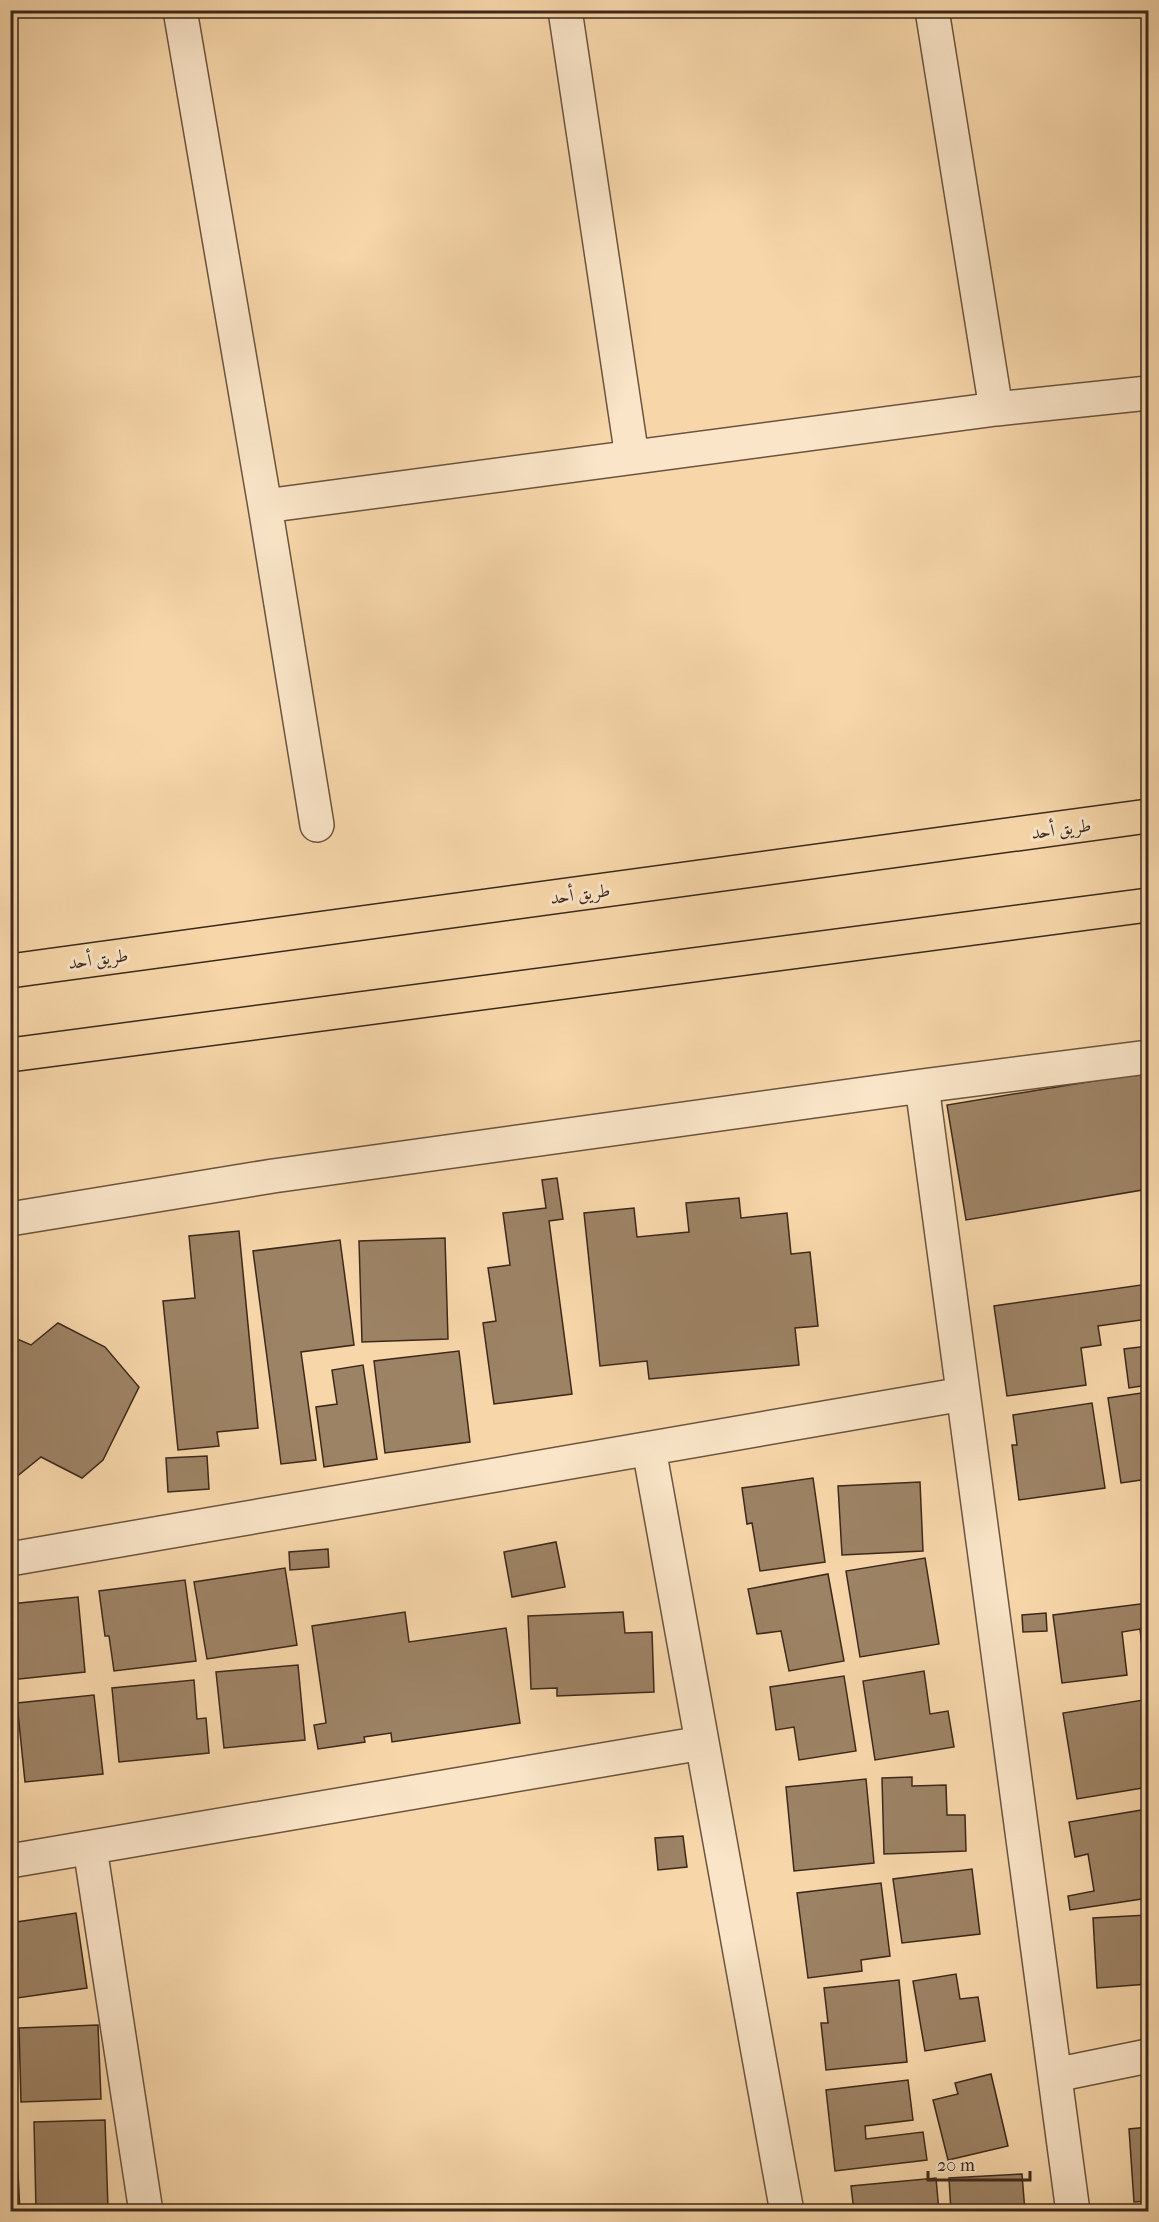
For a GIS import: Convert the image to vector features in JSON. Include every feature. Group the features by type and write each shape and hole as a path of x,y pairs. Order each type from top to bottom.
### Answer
{"main road":[{"name":"طريق أحد","path":"10,971 1149,816"},
{"path":"10,1055 1149,905"},
{"path":"1092,913 1149,927"}],"street":[{"path":"180,10 317,825"},
{"path":"565,10 632,457"},
{"path":"932,10 996,409"},
{"path":"265,506 996,409 1149,393"},
{"path":"10,1219 273,1176 922,1086 1149,1057"},
{"path":"922,1086 1073,2211"},
{"path":"10,1559 963,1394"},
{"path":"650,1449 787,2211"},
{"path":"10,1861 702,1743"},
{"path":"90,1848 146,2211"},
{"path":"1054,2075 1149,2056"}],"building":[{"path":"1148,1072 1148,1189 966,1220 947,1105"},
{"path":"557,1178 563,1219 549,1221 572,1394 494,1404 483,1323 496,1321 488,1268 510,1265 503,1213 546,1208 542,1180"},
{"path":"739,1198 741,1218 787,1213 791,1254 810,1252 818,1326 795,1328 799,1365 649,1379 647,1361 600,1366 584,1213 634,1208 637,1237 689,1232 686,1203"},
{"path":"239,1231 258,1428 217,1432 219,1446 178,1450 163,1301 195,1298 189,1236"},
{"path":"445,1238 448,1339 362,1342 359,1241"},
{"path":"340,1240 354,1345 301,1352 316,1460 281,1464 253,1251"},
{"path":"1148,1284 1148,1319 1098,1326 1101,1345 1081,1348 1086,1385 1007,1396 994,1306"},
{"path":"58,1323 105,1347 139,1387 103,1460 82,1478 41,1457 10,1482 10,1336 31,1345"},
{"path":"1148,1346 1148,1385 1129,1388 1124,1349"},
{"path":"459,1351 470,1442 385,1453 374,1361"},
{"path":"363,1365 377,1459 324,1467 316,1407 337,1404 332,1370"},
{"path":"1148,1392 1148,1479 1121,1483 1108,1398"},
{"path":"1092,1403 1105,1488 1019,1500 1012,1445 1017,1445 1013,1415"},
{"path":"207,1456 209,1489 168,1492 166,1458"},
{"path":"813,1478 825,1562 760,1571 752,1523 747,1524 742,1488"},
{"path":"920,1482 923,1551 842,1555 838,1486"},
{"path":"556,1542 565,1587 512,1597 504,1552"},
{"path":"328,1549 329,1567 290,1570 289,1552"},
{"path":"925,1558 939,1644 860,1657 846,1571"},
{"path":"285,1568 297,1645 207,1659 194,1582"},
{"path":"828,1574 844,1661 789,1671 781,1631 757,1634 748,1589"},
{"path":"185,1580 196,1661 114,1671 109,1636 105,1636 99,1591"},
{"path":"78,1597 85,1672 10,1680 10,1604"},
{"path":"1148,1603 1148,1663 1144,1663 1140,1629 1122,1632 1127,1675 1062,1683 1053,1615"},
{"path":"405,1612 409,1642 506,1628 520,1723 392,1742 391,1733 364,1737 365,1742 318,1749 314,1725 326,1723 312,1626"},
{"path":"623,1612 625,1633 652,1632 654,1692 557,1696 557,1688 531,1689 528,1616"},
{"path":"1046,1613 1047,1631 1023,1632 1022,1615"},
{"path":"298,1665 305,1740 224,1748 216,1672"},
{"path":"924,1671 930,1714 948,1711 954,1747 875,1760 863,1681"},
{"path":"844,1676 856,1751 799,1760 794,1727 776,1730 770,1687"},
{"path":"194,1680 197,1719 206,1718 209,1753 119,1762 112,1688"},
{"path":"94,1695 103,1774 25,1782 17,1703"},
{"path":"1143,1700 1148,1734 1148,1787 1077,1799 1063,1713"},
{"path":"912,1777 912,1786 946,1785 947,1815 965,1815 966,1851 884,1854 882,1778"},
{"path":"866,1779 874,1863 794,1871 786,1787"},
{"path":"1148,1809 1148,1898 1070,1910 1068,1896 1094,1891 1088,1854 1075,1857 1069,1822"},
{"path":"683,1836 687,1867 658,1870 655,1838"},
{"path":"972,1869 980,1934 902,1943 893,1879"},
{"path":"881,1883 890,1956 861,1960 862,1971 808,1978 797,1893"},
{"path":"76,1913 87,1988 10,1999 10,1923"},
{"path":"1148,1915 1148,1984 1097,1988 1093,1918"},
{"path":"956,1974 960,1999 978,1997 985,2041 925,2051 913,1981"},
{"path":"899,1980 907,2062 826,2070 821,2023 828,2023 824,1988"},
{"path":"98,2025 101,2099 21,2102 19,2028"},
{"path":"991,2074 1008,2146 948,2160 933,2100 958,2094 955,2083"},
{"path":"908,2080 913,2120 865,2126 866,2139 923,2132 927,2160 835,2171 826,2090"},
{"path":"105,2120 108,2208 36,2210 34,2122"},
{"path":"1148,2127 1148,2201 1134,2202 1129,2129"},
{"path":"10,2134 16,2134 20,2212 10,2212"},
{"path":"1022,2174 1025,2212 951,2212 949,2178"},
{"path":"936,2178 939,2212 854,2212 851,2186"}]}
